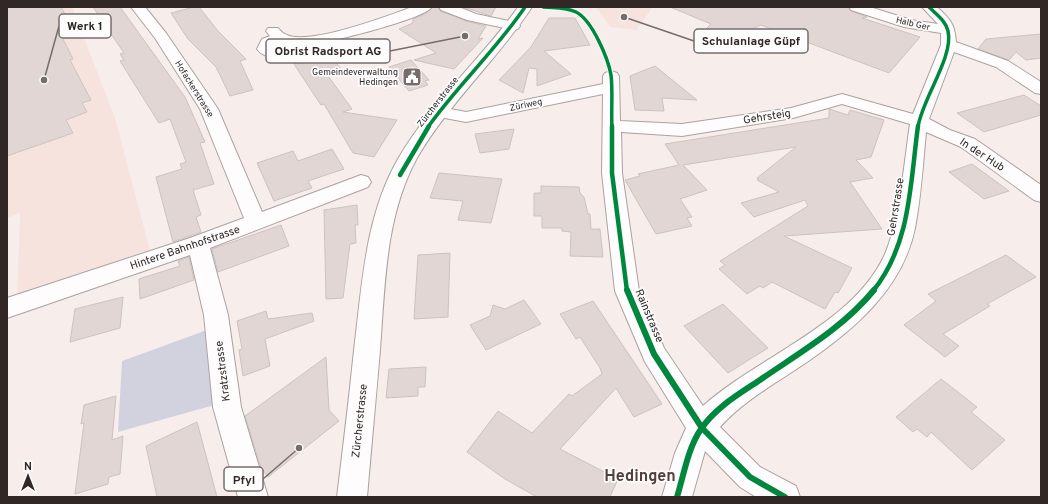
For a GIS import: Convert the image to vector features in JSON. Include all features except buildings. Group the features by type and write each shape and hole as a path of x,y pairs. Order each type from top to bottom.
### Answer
{"street":[{"name":"Hofackerstrasse","path":"138,7 160,36 209,110 256,223"},
{"path":"282,37 356,31 426,7"},
{"path":"446,7 472,17 513,26"},
{"name":"Zürcherstrasse","path":"352,497 374,277 384,224 394,189 422,136 463,82 513,26 525,7"},
{"name":"Halb Ger","path":"856,7 948,37 1002,64 1041,89"},
{"path":"930,7 944,22 948,37"},
{"name":"Gehrstrasse","path":"702,428 731,399 844,321 868,299 886,275 900,244 904,229 919,121 948,37"},
{"path":"594,78 611,81"},
{"name":"Züriweg","path":"440,112 466,117 611,81"},
{"name":"Rainstrasse","path":"611,81 612,173 625,286 654,354 677,392 702,428 750,477 785,497"},
{"name":"Gehrsteig","path":"611,126 682,130 793,113 842,99 919,121"},
{"name":"In der Hub","path":"919,121 944,134 968,143 1041,195"},
{"name":"Hintere Bahnhofstrasse","path":"7,308 198,244 361,182"},
{"name":"Kratzstrasse","path":"198,244 216,314 227,407 253,497"},
{"path":"677,497 692,447 702,428"}],"shaded area":[{"path":"7,7 72,7 115,118 151,254 17,299 20,213 7,218"},
{"path":"596,7 653,7 636,30 610,27"},
{"path":"207,330 218,404 118,432 122,361"}],"cycle path":[{"path":"400,175 413,150 445,104 503,36 525,7"},
{"path":"543,7 572,10 585,18 595,33 610,70 612,173 627,291 654,354 677,392 702,428 750,477 785,497"},
{"path":"677,497 693,445 706,422 734,397 825,336 846,319 866,300 882,279 895,256 904,229 919,121 949,45 948,30 944,22 929,7"}],"place":[{"name":"Schulanlage Güpf","path":"624,17"},
{"name":"Obrist Radsport AG","path":"465,36"},
{"name":"Gemeindeverwaltung Hedingen","path":"412,77"},
{"name":"Werk 1","path":"44,80"},
{"name":"Pfyl","path":"299,448"}],"district":[{"name":"Hedingen","path":"640,477"}]}
